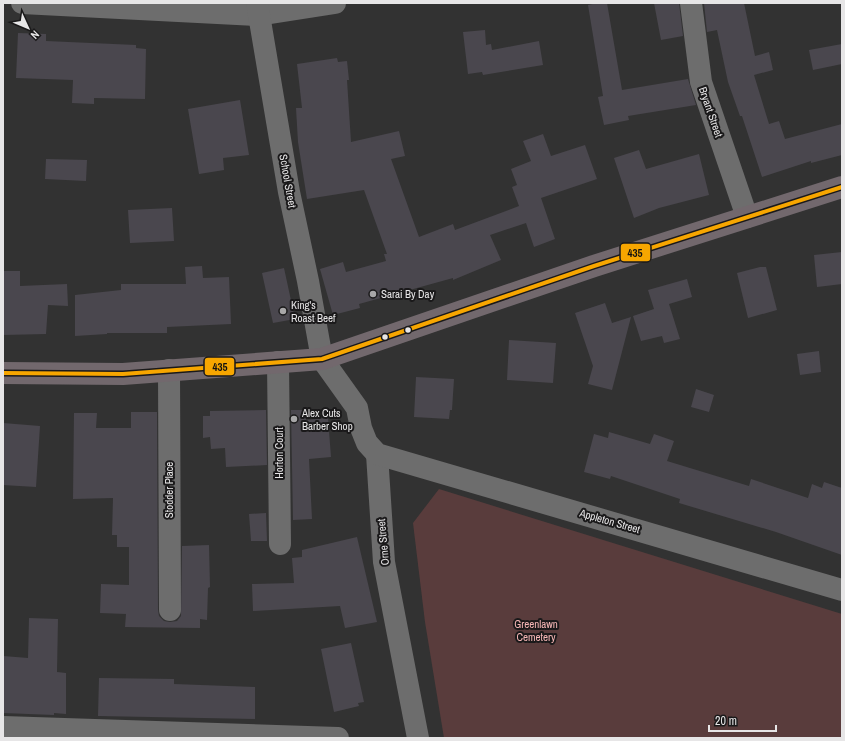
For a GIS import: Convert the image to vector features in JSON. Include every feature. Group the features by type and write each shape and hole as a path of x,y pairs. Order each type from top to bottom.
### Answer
{"highway":[{"path":"3,374 123,374 234,367 322,359 594,266 842,187"}],"street":[{"path":"22,3 257,9 335,3"},
{"name":"Bryant Street","path":"691,3 701,82 747,217"},
{"name":"School Street","path":"257,9 289,192 308,281 322,359"},
{"path":"322,359 357,408 361,428 367,443 377,454"},
{"name":"Horton Court","path":"278,362 280,544"},
{"name":"Stodder Place","path":"169,370 170,610"},
{"name":"Appleton Street","path":"377,454 842,590"},
{"name":"Orne Street","path":"377,454 384,562 418,738"},
{"path":"3,727 338,738"}],"green space":[{"name":"Greenlawn Cemetery","path":"439,489 842,614 842,738 444,738 425,622 413,523"}],"building":[{"path":"607,3 622,90 688,79 696,105 628,116 629,120 604,125 598,97 603,96 588,5"},
{"path":"654,3 679,3 683,36 661,40"},
{"path":"704,3 744,3 755,56 769,52 773,70 754,75 769,124 779,121 785,139 842,124 842,155 811,163 811,161 762,177 742,116 740,116 728,82 717,30 707,32"},
{"path":"485,30 486,45 491,44 492,50 539,41 543,65 483,75 482,72 468,74 463,32"},
{"path":"18,33 46,34 46,41 136,45 136,48 146,49 145,99 94,98 94,104 72,103 73,80 16,78"},
{"path":"842,44 842,64 813,70 809,50"},
{"path":"337,58 338,62 347,61 351,142 399,131 405,156 391,159 419,237 453,224 455,230 519,206 512,187 517,185 511,169 531,161 523,141 543,134 551,156 585,145 597,179 541,198 555,239 534,247 526,223 490,235 501,260 453,280 453,278 359,304 360,308 333,315 320,269 343,262 346,272 386,261 384,254 387,254 364,190 307,199 298,142 296,108 302,108 297,64"},
{"path":"240,100 249,155 223,158 224,170 199,174 188,109"},
{"path":"639,150 646,169 699,154 709,195 659,208 634,218 614,158"},
{"path":"46,159 87,160 86,181 45,179"},
{"path":"172,208 174,241 130,243 128,210"},
{"path":"842,252 842,284 817,287 814,255"},
{"path":"202,266 203,278 229,277 231,324 167,327 167,333 107,333 75,336 75,295 121,290 121,284 186,284 185,267"},
{"path":"760,267 766,267 777,310 748,318 737,273"},
{"path":"284,268 295,319 273,323 262,273"},
{"path":"3,271 20,271 20,286 67,284 68,306 48,305 46,334 3,335"},
{"path":"687,279 692,297 669,304 680,339 664,343 662,336 641,341 633,316 654,309 648,290"},
{"path":"605,303 612,323 631,317 612,390 588,384 593,366 575,313"},
{"path":"509,340 556,343 553,383 507,380"},
{"path":"819,351 821,372 800,375 797,354"},
{"path":"416,377 454,379 452,410 450,410 449,419 414,417"},
{"path":"696,389 714,395 709,412 691,407"},
{"path":"266,410 267,465 226,467 225,448 211,449 210,437 203,438 203,416 210,416 210,411"},
{"path":"291,410 306,410 306,420 328,418 331,457 309,459 312,519 293,520"},
{"path":"131,412 157,412 159,616 164,621 170,622 177,621 181,616 182,546 209,545 210,587 208,588 207,620 200,619 200,628 125,627 126,614 100,613 101,584 129,585 129,547 117,547 117,535 112,535 113,498 73,499 74,413 97,413 96,428 131,428"},
{"path":"3,423 40,426 36,487 3,485"},
{"path":"609,432 650,444 654,434 674,441 667,461 749,486 751,479 808,498 812,484 822,488 824,482 842,488 842,555 776,532 679,503 680,499 611,476 610,479 584,472 594,434 608,438"},
{"path":"266,513 267,541 251,541 249,514"},
{"path":"357,537 377,622 345,628 340,606 253,611 252,584 294,583 292,558 302,557 302,550"},
{"path":"29,618 58,619 57,672 66,673 66,714 3,713 3,656 28,658"},
{"path":"351,643 364,702 358,703 359,706 334,712 321,649"},
{"path":"99,678 174,679 174,684 255,687 255,719 98,716"}],"transit line":[{"name":"435","path":"3,373 123,374 322,359 594,266 842,187"}],"place":[{"name":"Sarai By Day","path":"373,294"},
{"name":"King's Roast Beef","path":"283,311"},
{"name":"Alex Cuts Barber Shop","path":"294,419"}]}
